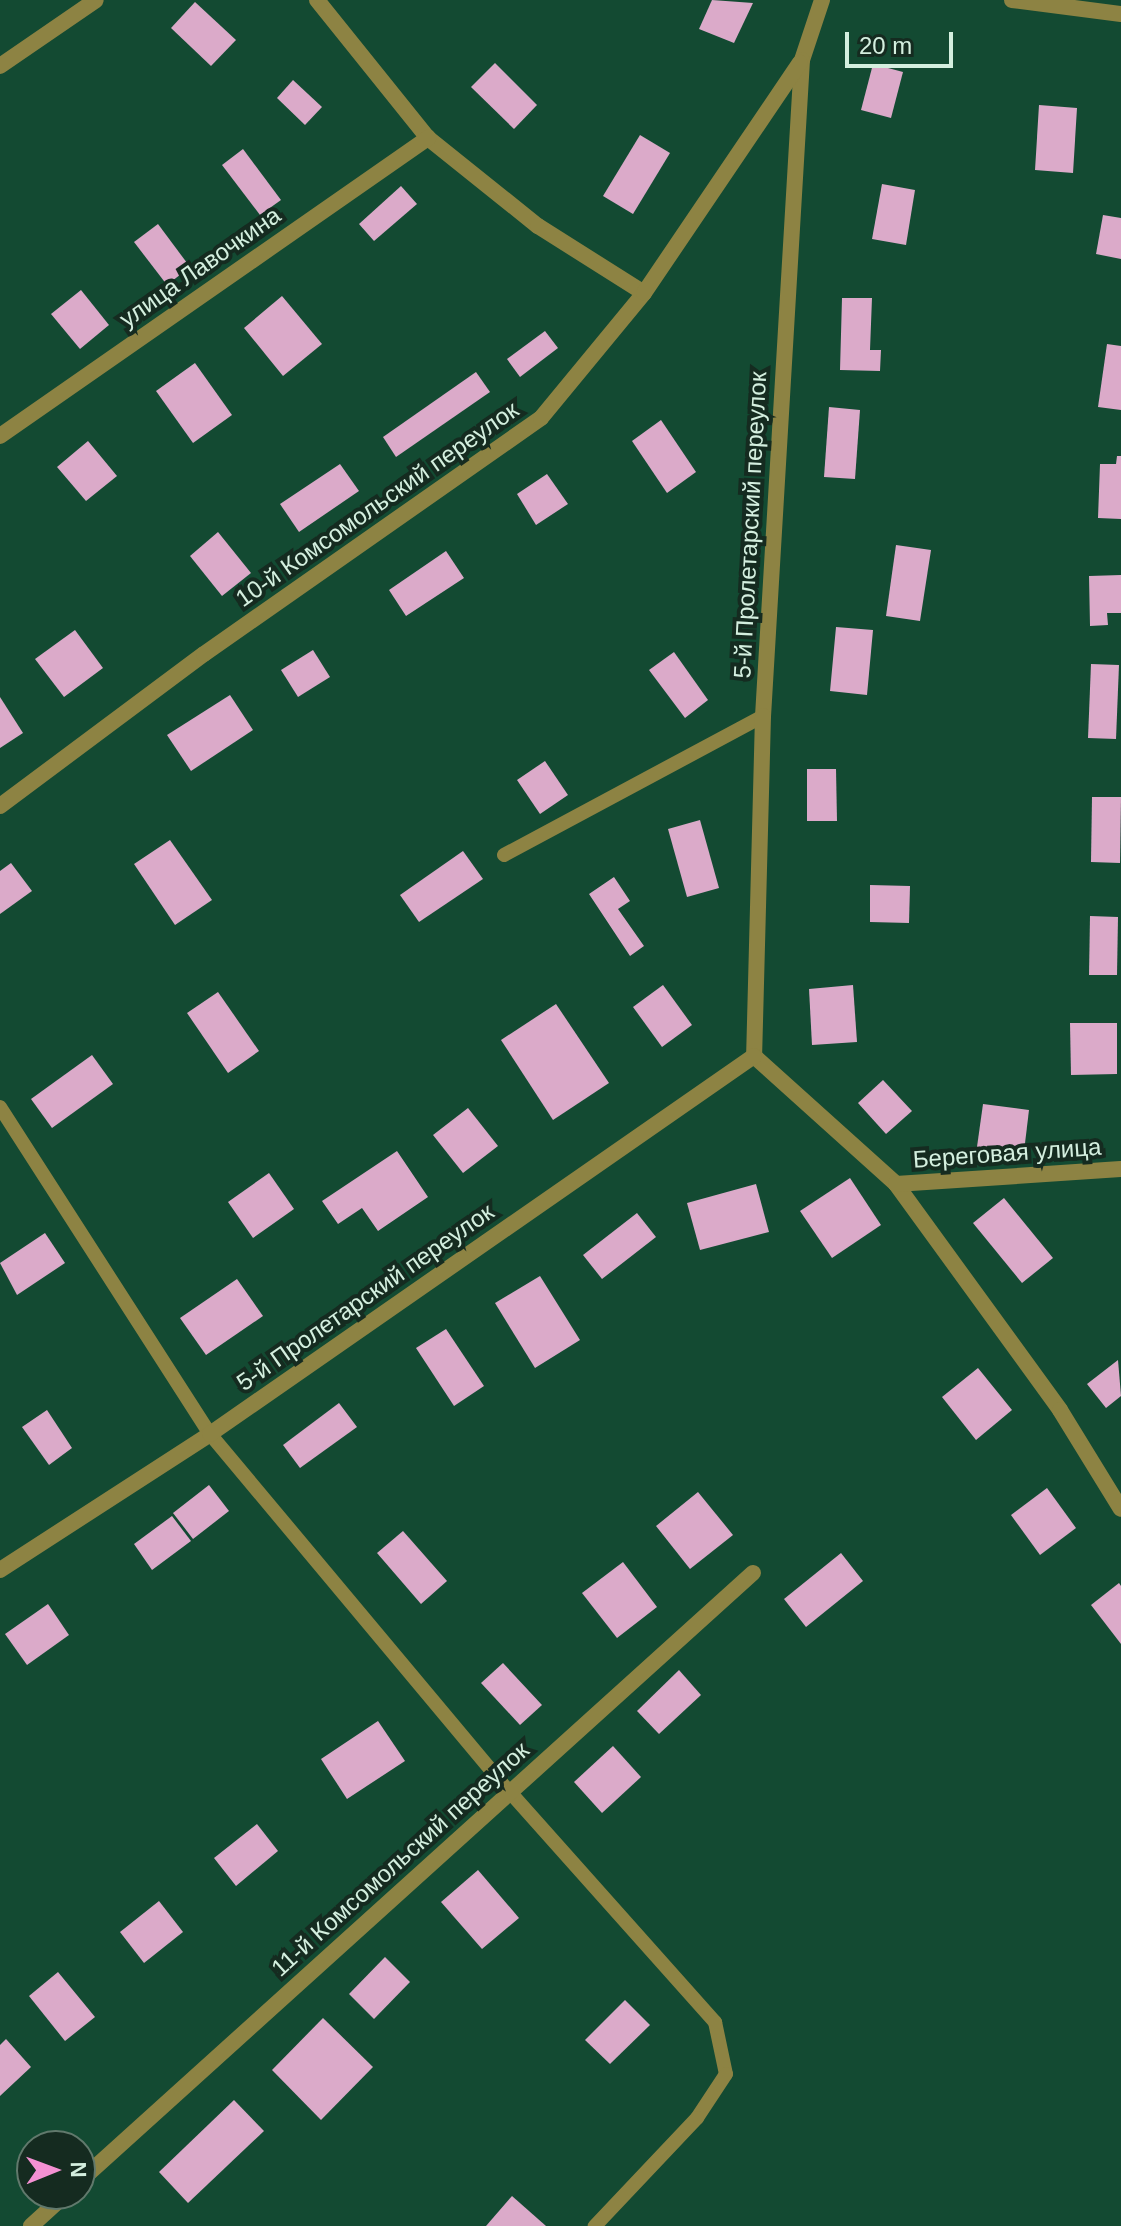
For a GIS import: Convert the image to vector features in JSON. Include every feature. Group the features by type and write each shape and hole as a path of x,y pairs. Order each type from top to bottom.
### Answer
{"street":[{"path":"0,66 96,0"},
{"path":"317,0 428,138 538,226 644,293"},
{"name":"5-й Пролетарский переулок","path":"0,1570 210,1434 754,1056 763,716 802,60 822,0"},
{"path":"1012,0 1121,14"},
{"name":"10-й Комсомольский переулок","path":"0,806 204,654 541,418 644,293 802,60"},
{"name":"улица Лавочкина","path":"0,436 428,138"},
{"path":"754,1056 896,1184 1060,1410 1121,1509"},
{"name":"Береговая улица","path":"896,1184 1121,1169"},
{"name":"11-й Комсомольский переулок","path":"96,2166 753,1573"},
{"path":"31,2226 48,2210"}],"lane":[{"path":"504,855 763,716"},
{"path":"0,1107 210,1434 509,1791 715,2022 726,2074 697,2118 595,2226"}],"building":[{"path":"712,0 753,3 734,43 699,29"},
{"path":"195,2 236,40 211,66 171,28"},
{"path":"495,63 537,105 514,129 471,87"},
{"path":"873,64 903,72 891,118 861,110"},
{"path":"293,80 322,107 305,125 277,98"},
{"path":"1039,105 1077,108 1073,173 1035,170"},
{"path":"640,135 670,153 633,214 603,196"},
{"path":"243,149 281,200 260,215 222,165"},
{"path":"882,184 915,190 906,245 872,239"},
{"path":"401,186 417,204 374,241 359,224"},
{"path":"1103,215 1121,218 1121,259 1096,254"},
{"path":"158,224 190,267 167,285 134,242"},
{"path":"81,290 109,325 80,349 51,314"},
{"path":"282,296 322,344 283,376 244,328"},
{"path":"842,298 872,298 870,350 881,350 880,371 840,370"},
{"path":"545,331 558,348 520,377 507,359"},
{"path":"1107,344 1121,346 1121,410 1098,407"},
{"path":"195,363 232,415 193,443 156,391"},
{"path":"476,372 490,392 396,457 383,437"},
{"path":"829,407 860,410 855,479 824,477"},
{"path":"661,420 696,472 667,493 632,441"},
{"path":"88,441 117,476 86,501 57,467"},
{"path":"1117,456 1121,456 1121,519 1098,518 1100,464 1116,464"},
{"path":"340,464 359,491 299,532 280,504"},
{"path":"547,474 568,504 536,525 517,494"},
{"path":"218,532 251,573 222,596 190,556"},
{"path":"896,545 931,550 920,621 886,616"},
{"path":"446,551 464,578 406,616 389,590"},
{"path":"1121,575 1121,613 1107,613 1108,625 1090,626 1089,576"},
{"path":"836,627 873,630 867,695 830,691"},
{"path":"75,630 103,668 64,697 35,659"},
{"path":"313,650 330,677 298,697 281,670"},
{"path":"674,652 708,700 685,718 649,670"},
{"path":"1091,664 1119,665 1116,739 1088,738"},
{"path":"230,695 253,730 191,771 167,735"},
{"path":"0,697 23,733 0,748"},
{"path":"545,761 568,795 540,814 517,780"},
{"path":"807,769 836,769 837,821 807,821"},
{"path":"1092,797 1121,797 1120,863 1091,862"},
{"path":"700,820 719,888 687,897 668,829"},
{"path":"170,840 212,900 175,925 134,864"},
{"path":"463,851 483,879 419,922 400,895"},
{"path":"11,863 32,891 0,914 0,871"},
{"path":"614,877 630,901 618,909 644,946 630,956 589,894"},
{"path":"870,885 910,886 909,923 870,922"},
{"path":"1090,916 1118,917 1117,975 1089,975"},
{"path":"663,985 692,1025 662,1047 633,1007"},
{"path":"853,985 857,1042 812,1045 809,989"},
{"path":"218,992 259,1051 228,1073 187,1013"},
{"path":"556,1004 609,1083 553,1120 501,1040"},
{"path":"1070,1023 1117,1023 1117,1074 1071,1075"},
{"path":"92,1055 113,1084 52,1128 31,1099"},
{"path":"883,1080 912,1111 886,1134 858,1103"},
{"path":"983,1104 1029,1110 1023,1160 976,1154"},
{"path":"468,1108 498,1146 463,1173 433,1135"},
{"path":"397,1151 428,1197 378,1231 362,1208 338,1224 322,1201"},
{"path":"269,1173 294,1209 253,1238 228,1202"},
{"path":"850,1178 881,1225 832,1258 800,1211"},
{"path":"756,1184 769,1232 700,1250 687,1203"},
{"path":"1004,1198 1053,1258 1022,1283 973,1223"},
{"path":"637,1213 656,1237 602,1279 583,1255"},
{"path":"45,1233 65,1263 17,1295 0,1263"},
{"path":"540,1276 580,1340 535,1368 495,1303"},
{"path":"237,1279 263,1316 206,1355 180,1318"},
{"path":"446,1329 484,1386 454,1406 416,1348"},
{"path":"1118,1360 1121,1396 1106,1408 1087,1384"},
{"path":"978,1368 1012,1410 976,1440 942,1397"},
{"path":"339,1403 357,1427 300,1468 283,1445"},
{"path":"47,1410 72,1448 49,1465 22,1427"},
{"path":"209,1485 229,1511 193,1539 173,1513"},
{"path":"1047,1488 1076,1528 1040,1555 1011,1515"},
{"path":"698,1492 733,1535 690,1569 656,1526"},
{"path":"172,1516 191,1541 152,1570 134,1544"},
{"path":"403,1531 447,1581 421,1604 377,1553"},
{"path":"841,1553 863,1581 806,1627 784,1599"},
{"path":"623,1562 657,1607 617,1638 582,1593"},
{"path":"1119,1583 1121,1586 1121,1644 1091,1605"},
{"path":"48,1604 69,1635 27,1665 5,1634"},
{"path":"503,1663 542,1705 520,1725 481,1683"},
{"path":"679,1670 701,1695 659,1734 637,1711"},
{"path":"378,1721 405,1761 347,1799 321,1759"},
{"path":"613,1746 641,1777 602,1813 574,1782"},
{"path":"257,1824 278,1851 236,1886 214,1858"},
{"path":"478,1870 519,1918 482,1949 441,1902"},
{"path":"159,1901 183,1932 144,1963 120,1932"},
{"path":"385,1957 410,1982 374,2019 349,1994"},
{"path":"58,1972 95,2017 65,2041 29,1996"},
{"path":"625,2000 650,2025 610,2064 585,2040"},
{"path":"323,2018 373,2067 321,2120 272,2070"},
{"path":"6,2039 31,2067 0,2096 0,2045"},
{"path":"234,2100 264,2131 188,2203 159,2172"},
{"path":"512,2196 546,2226 486,2226"}]}
